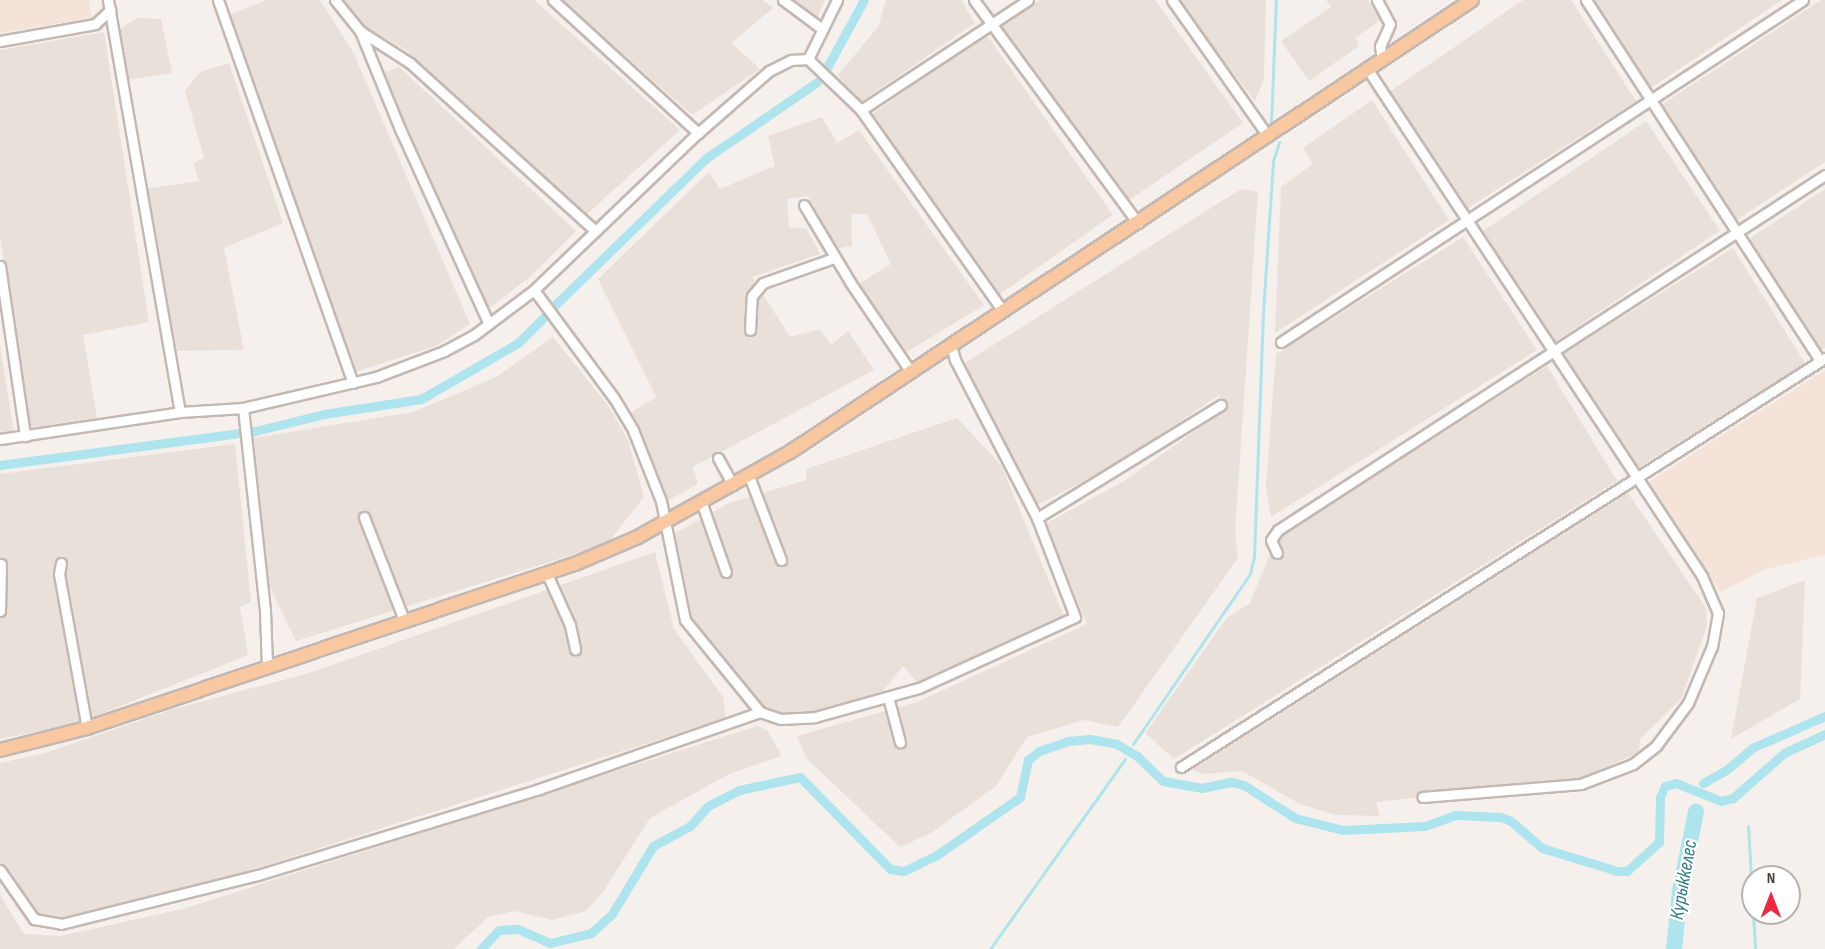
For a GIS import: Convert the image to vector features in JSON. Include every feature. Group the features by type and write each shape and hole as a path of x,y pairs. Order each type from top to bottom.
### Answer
{"main road":[{"path":"0,750 87,728 547,574 605,553 666,523 749,476 911,372 1473,0"}],"street":[{"path":"218,0 353,383"},
{"path":"335,0 360,31 400,129 489,324"},
{"path":"553,0 698,133"},
{"path":"783,0 822,29"},
{"path":"808,59 837,0"},
{"path":"974,0 1138,223"},
{"path":"861,110 1028,0"},
{"path":"1172,0 1268,136"},
{"path":"1377,0 1390,24 1380,46 1382,60"},
{"path":"1181,767 1822,359 1586,0"},
{"path":"1281,342 1803,0"},
{"path":"0,41 95,24 109,5"},
{"path":"109,5 180,412"},
{"path":"360,31 410,63 596,231"},
{"path":"0,439 180,412 243,408 353,383 424,360 489,324 534,290 698,133 780,63 808,59"},
{"path":"808,59 861,110 1003,311"},
{"path":"1368,70 1551,351 1637,478 1717,604 1712,646 1689,703 1656,746 1609,776 1581,784 1423,797"},
{"path":"1277,553 1271,540 1278,530 1736,230 1825,175"},
{"path":"804,205 834,258 911,372"},
{"path":"750,330 752,296 762,283 834,258"},
{"path":"0,266 25,436"},
{"path":"534,290 625,413 656,485 685,620 760,712 780,719 815,717 888,697 996,656 1074,619 1075,609 1037,518 959,368 951,345"},
{"path":"1806,370 1813,379"},
{"path":"1037,518 1221,405"},
{"path":"243,408 248,438 267,666"},
{"path":"718,458 733,485"},
{"path":"749,476 781,560"},
{"path":"702,504 726,572"},
{"path":"364,517 404,620"},
{"path":"61,563 59,574 87,728"},
{"path":"0,611 1,564"},
{"path":"547,574 570,625 575,649"},
{"path":"888,697 900,742"},
{"path":"0,870 34,919 61,924 258,875 539,789 760,712"}],"shaded area":[{"path":"0,0 89,0 92,18 0,33"},
{"path":"267,0 320,0 353,52 470,324 436,346 355,372 229,15"},
{"path":"344,0 534,0 680,130 586,215 403,48 361,25"},
{"path":"562,0 763,0 773,8 731,43 760,69 692,115"},
{"path":"794,0 825,0 816,19"},
{"path":"886,0 961,0 975,23 859,103 838,75 878,27"},
{"path":"1040,0 1155,0 1243,123 1126,202 1000,27"},
{"path":"1177,0 1266,0 1264,79 1255,101"},
{"path":"1326,0 1368,0 1381,20 1355,38 1359,46 1309,81 1281,41 1331,7"},
{"path":"1523,0 1571,0 1636,101 1468,208 1389,92"},
{"path":"1592,0 1782,0 1651,88"},
{"path":"1821,0 1825,0 1825,162 1736,220 1661,105"},
{"path":"137,18 161,19 172,73 127,80 118,30"},
{"path":"104,32 149,322 83,335 97,418 29,428 0,235 0,50"},
{"path":"986,34 1113,215 994,298 867,117"},
{"path":"229,63 283,223 224,248 244,350 171,351 144,189 199,181 193,163 204,158 185,91 200,72"},
{"path":"399,67 576,231 531,276 488,309 381,74"},
{"path":"1372,100 1449,220 1275,333 1281,187 1313,164 1303,148"},
{"path":"822,117 837,143 859,130 984,305 905,353 889,337 860,283 891,264 867,214 851,214 852,246 835,249 808,196 787,199 789,227 807,229 820,254 752,277 790,337 820,329 831,345 848,331 874,370 693,467 698,484 665,502 632,412 656,397 598,279 709,172 720,189 775,166 768,136"},
{"path":"1646,121 1720,230 1555,342 1481,232"},
{"path":"1241,189 1258,192 1235,532 1238,558 1118,727 1084,720 1027,737 996,786 931,833 900,847 806,758 797,736 917,702 1087,624 1045,524 1124,481 1225,410 1219,395 1114,466 1037,505 1001,437 987,420 963,364"},
{"path":"1825,189 1825,348 1819,351 1747,240"},
{"path":"1463,237 1537,350 1271,517 1266,486 1276,354"},
{"path":"1733,248 1805,363 1633,471 1561,356"},
{"path":"553,337 609,407 628,440 644,497 607,544 296,641 268,584 254,438 413,412 496,377"},
{"path":"0,345 14,433 0,435"},
{"path":"1547,366 1617,481 1174,759 1145,733 1227,618 1250,603 1276,539"},
{"path":"1825,370 1825,555 1766,569 1721,592 1645,484"},
{"path":"957,418 1001,465 1064,617 918,683 903,666 883,691 822,711 784,719 753,703 686,614 672,535 729,503 806,480 806,469"},
{"path":"235,444 251,602 240,607 248,655 78,723 0,739 0,474"},
{"path":"1628,493 1706,608 1707,626 1681,699 1640,739 1639,752 1581,779 1376,802 1380,816 1336,815 1300,804 1242,771 1203,774 1192,770"},
{"path":"655,552 674,629 723,697 726,718 195,888 74,917 47,919 28,911 0,864 0,763 45,753 170,710 309,673"},
{"path":"1805,580 1800,699 1731,739 1757,598"},
{"path":"757,726 768,731 782,756 729,774 650,818 603,892 586,911 552,920 515,911 488,917 454,949 0,949 0,895 24,934 61,936 186,908"}],"waterway":[{"path":"824,73 864,0"},
{"path":"1271,123 1276,0"},
{"path":"553,307 705,159 817,82"},
{"path":"1133,744 1250,574 1254,557 1263,312 1273,161 1279,142"},
{"path":"0,465 255,431 324,414 421,399 518,343 544,317"},
{"path":"1703,783 1725,771 1752,748 1825,716"},
{"path":"481,949 499,930 518,929 550,943 591,933 612,914 653,846 690,826 708,806 739,790 800,777 890,869 904,871 937,855 1020,797 1028,760 1039,751 1068,741 1090,739 1117,744 1137,756 1163,781 1202,788 1231,782 1244,785 1295,818 1343,830 1425,826 1456,815 1500,817 1511,821 1542,848 1617,871 1627,871 1659,842 1660,797 1665,786 1676,783 1721,801 1733,798 1784,753 1825,734"},
{"path":"990,949 1125,759"},
{"name":"Курыккелес","path":"1674,949 1680,891 1696,812"},
{"path":"1748,826 1755,949"}]}
